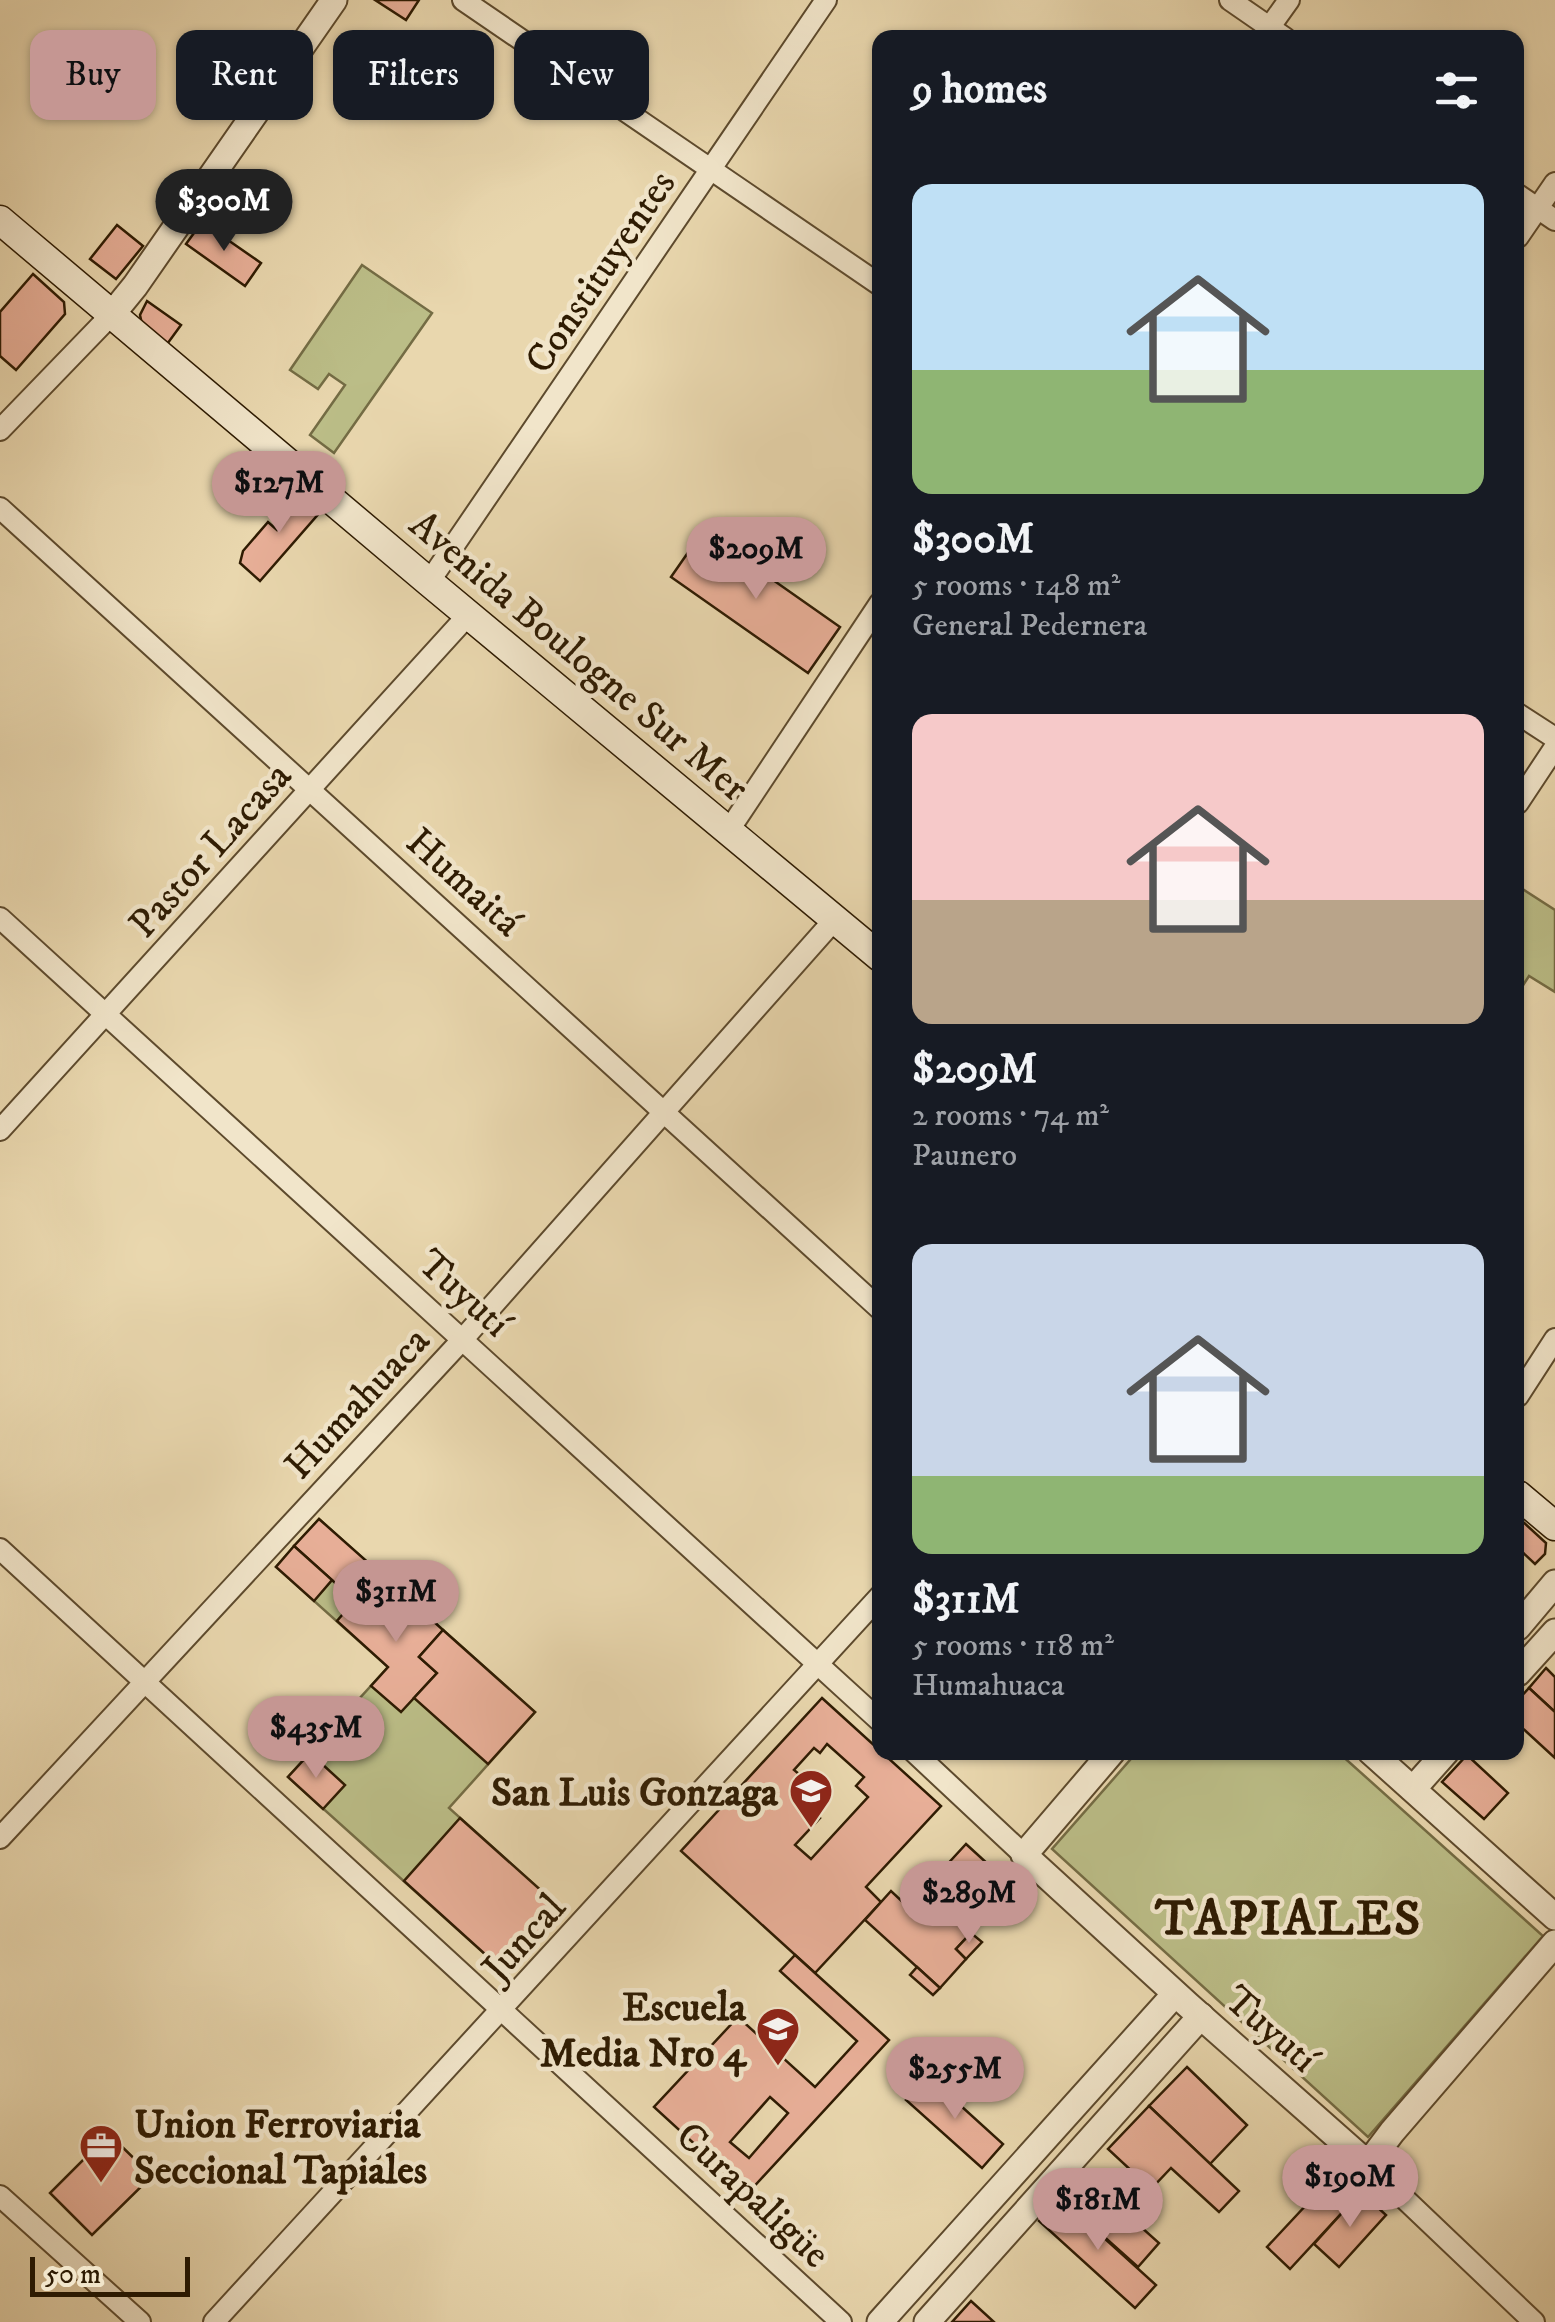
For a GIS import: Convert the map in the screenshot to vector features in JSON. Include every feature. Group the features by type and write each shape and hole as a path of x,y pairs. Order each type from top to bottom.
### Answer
{"main road":[{"name":"Avenida Boulogne Sur Mer","path":"0,220 872,950"},
{"path":"1524,1500 1555,1526"}],"street":[{"path":"0,430 135,286 334,0"},
{"path":"463,0 872,280"},
{"name":"Constituyentes","path":"429,582 826,0"},
{"path":"1230,0 1267,30"},
{"path":"1274,30 1289,0"},
{"path":"1524,232 1546,214 1555,183"},
{"path":"1524,199 1546,214"},
{"name":"Humaitá","path":"0,508 872,1302"},
{"name":"Pastor Lacasa","path":"0,1130 469,614"},
{"path":"729,830 872,616"},
{"path":"1524,718 1555,738"},
{"path":"1524,794 1555,747"},
{"name":"Tuyutí","path":"0,918 872,1714"},
{"name":"Humahuaca","path":"0,1838 462,1340 835,919"},
{"path":"1524,1387 1555,1339"},
{"name":"Curapaligüe","path":"0,1549 841,2322"},
{"path":"1524,1620 1555,1583"},
{"name":"Juncal","path":"214,2322 872,1605"},
{"path":"1524,1666 1555,1632"},
{"name":"Tuyutí","path":"923,1760 1200,2016 1368,2164 1534,2322"},
{"path":"1024,1855 1105,1760"},
{"path":"1388,1760 1412,1789 1555,1918"},
{"path":"1412,1789 1439,1760"},
{"path":"1368,2164 1555,1942"},
{"path":"880,2322 1176,1994"},
{"path":"927,2322 1200,2016"},
{"path":"0,2196 140,2322"}],"green space":[{"path":"362,265 432,313 334,453 310,435 345,385 329,374 318,389 290,370"},
{"path":"1524,890 1555,910 1555,992 1529,976 1524,984"},
{"path":"319,1519 535,1712 449,1808 564,1911 507,1974 288,1777 388,1667 276,1567"},
{"path":"1130,1760 1347,1760 1543,1936 1368,2137 1052,1849"}],"building":[{"path":"375,0 419,0 406,20"},
{"path":"202,222 261,263 245,286 186,244"},
{"path":"117,225 143,246 116,279 90,259"},
{"path":"33,274 64,302 65,314 16,370 0,356 0,312"},
{"path":"147,301 181,325 165,347 143,329 140,315"},
{"path":"255,446 278,466 244,506 228,492 233,486 226,480"},
{"path":"297,490 321,511 260,581 240,563 243,551 268,522 277,530 285,521 276,513"},
{"path":"703,531 840,627 808,673 671,577"},
{"path":"319,1519 398,1589 373,1617 294,1546"},
{"path":"1524,1523 1546,1543 1545,1554 1535,1564 1524,1554"},
{"path":"294,1546 332,1580 314,1601 276,1567"},
{"path":"398,1589 443,1630 419,1657 437,1673 401,1712 371,1686 388,1667 337,1621 355,1600 373,1617"},
{"path":"443,1630 535,1712 488,1764 414,1698 437,1673 419,1657"},
{"path":"1546,1668 1555,1677 1555,1712 1529,1688"},
{"path":"1529,1688 1555,1712 1555,1758 1524,1730 1524,1693"},
{"name":"San Luis Gonzaga","path":"822,1698 872,1743 872,1760 890,1760 941,1806 866,1887 881,1902 815,1973 681,1851","holes":["827,1744 864,1777 856,1786 868,1797 811,1859 795,1845 820,1818 794,1794 806,1780 794,1770 814,1748 820,1753"]},
{"path":"310,1753 345,1785 323,1809 288,1777"},
{"path":"1462,1760 1472,1760 1508,1793 1484,1819 1442,1782"},
{"path":"460,1818 564,1911 507,1974 404,1881"},
{"path":"966,1844 1013,1887 956,1949 966,1959 940,1988 865,1920 891,1891 908,1907"},
{"path":"971,1933 982,1942 966,1959 956,1949"},
{"name":"Escuela Media Nro 4","path":"795,1955 889,2040 748,2193 654,2107 738,2017 815,2087 857,2041 780,1971","holes":["770,2097 788,2113 749,2158 730,2142"]},
{"path":"917,1967 940,1988 933,1995 910,1975"},
{"path":"1187,2067 1247,2125 1210,2164 1149,2106"},
{"path":"928,2076 1003,2144 982,2168 906,2100"},
{"path":"1149,2106 1239,2191 1219,2212 1171,2168 1151,2189 1108,2149"},
{"name":"Union Ferroviaria Seccional Tapiales","path":"109,2134 152,2176 92,2235 50,2193"},
{"path":"1337,2172 1361,2192 1290,2269 1267,2247"},
{"path":"1084,2176 1159,2243 1138,2267 1063,2200"},
{"path":"1361,2192 1386,2215 1339,2267 1314,2244"},
{"path":"1060,2198 1156,2285 1135,2308 1039,2221"},
{"path":"971,2301 994,2322 952,2322"}],"place":[{"name":"San Luis Gonzaga","path":"811,1829"},
{"name":"Escuela Media Nro 4","path":"778,2067"},
{"name":"Union Ferroviaria Seccional Tapiales","path":"101,2184"}],"district":[{"name":"TAPIALES","path":"1289,1916"}]}
